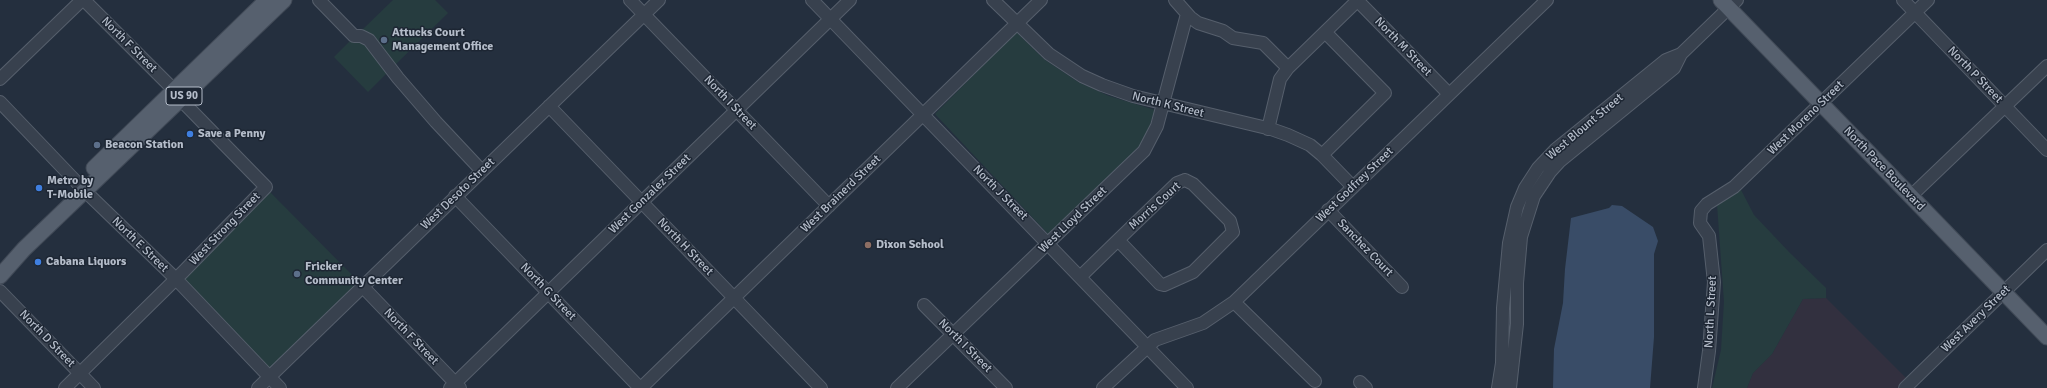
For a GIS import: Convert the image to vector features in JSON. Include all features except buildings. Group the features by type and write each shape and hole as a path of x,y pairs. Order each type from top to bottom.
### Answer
{"main road":[{"name":"US 90","path":"0,260 81,188 177,95 266,0"},
{"path":"227,54 235,40 267,10 268,5 266,0"},
{"name":"US 90","path":"177,95 227,54 284,0"},
{"name":"North Pace Boulevard","path":"1729,3 1821,103 2047,337"},
{"name":"US 90","path":"0,276 81,188"}],"street":[{"path":"0,79 83,0"},
{"name":"North F Street","path":"83,0 266,187"},
{"path":"319,0 354,36 361,36 369,40 398,78 436,122 482,170"},
{"name":"North I Street","path":"630,0 829,206"},
{"name":"West Desoto Street","path":"258,388 659,0"},
{"name":"North J Street","path":"812,0 1187,388"},
{"name":"West Gonzalez Street","path":"455,386 548,292 850,0"},
{"name":"North K Street","path":"993,0 1049,54 1082,76 1118,92 1268,129 1310,145 1322,155 1353,187"},
{"name":"West Brainerd Street","path":"641,388 1041,0"},
{"path":"1174,0 1198,23 1223,31 1233,38 1263,43 1288,68"},
{"path":"1268,129 1280,78 1288,68 1358,0"},
{"name":"North M Street","path":"1358,0 1449,94"},
{"name":"North P Street","path":"1903,0 2047,150"},
{"name":"West Moreno Street","path":"1709,236 1700,223 1701,214 1705,206 1734,188 1928,0"},
{"name":"West Godfrey Street","path":"1103,388 1155,340 1203,323 1234,302 1544,1"},
{"name":"West Blount Street","path":"1510,388 1517,324 1517,207 1531,178 1555,150 1587,130 1666,60 1681,54 1729,3"},
{"name":"West Lloyd Street","path":"897,388 1049,244 1144,151 1154,134 1187,14"},
{"path":"1322,155 1385,93 1325,32"},
{"path":"1912,196 2047,66"},
{"name":"North E Street","path":"0,102 81,188 176,280 280,388"},
{"name":"North H Street","path":"549,106 821,388"},
{"name":"Morris Court","path":"1080,276 1177,184 1186,180 1194,184 1230,221 1233,227 1231,235 1193,272 1164,285 1160,284 1118,240"},
{"name":"West Strong Street","path":"65,388 176,280 266,187"},
{"name":"North G Street","path":"455,196 641,388"},
{"name":"Sanchez Court","path":"1328,210 1402,287"},
{"name":"West Blount Street","path":"1498,388 1502,362 1503,308 1516,235"},
{"name":"North L Street","path":"1704,388 1710,351 1714,297 1709,236"},
{"name":"West Avery Street","path":"1910,386 2047,250"},
{"name":"North F Street","path":"362,286 455,386"},
{"name":"North D Street","path":"0,291 94,388"},
{"path":"1234,302 1314,381"},
{"name":"North I Street","path":"924,305 1006,388"}],"shaded area":[{"path":"1826,298 1907,379 1898,388 1747,388 1753,373 1772,354 1803,299"}],"green space":[{"path":"393,0 435,0 448,13 394,66 361,31"},
{"path":"1016,32 1045,60 1078,82 1109,96 1155,110 1143,144 1049,235 935,114"},
{"path":"352,39 366,43 388,72 368,92 334,57"},
{"path":"1740,188 1754,215 1826,288 1826,298 1803,299 1772,354 1753,373 1747,388 1712,388 1721,350 1724,302 1717,204"},
{"path":"269,191 359,282 269,371 182,280"}],"water":[{"path":"1612,205 1622,206 1653,227 1658,241 1654,254 1654,337 1650,388 1553,388 1554,349 1563,303 1571,218 1609,208"}],"place":[{"name":"Attucks Court Management Office","path":"384,40"},
{"name":"Save a Penny","path":"190,134"},
{"name":"Beacon Station","path":"97,145"},
{"name":"Metro by T-Mobile","path":"39,188"},
{"name":"Dixon School","path":"868,245"},
{"name":"Cabana Liquors","path":"38,262"},
{"name":"Fricker Community Center","path":"297,274"}]}
